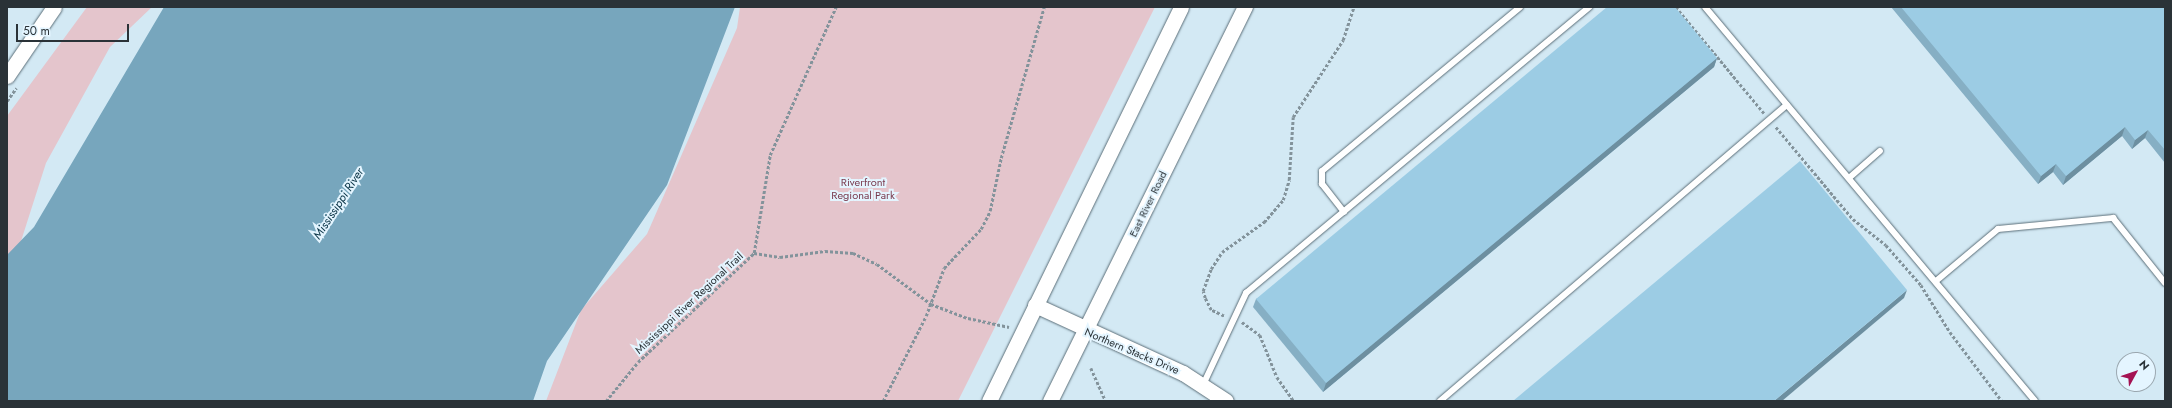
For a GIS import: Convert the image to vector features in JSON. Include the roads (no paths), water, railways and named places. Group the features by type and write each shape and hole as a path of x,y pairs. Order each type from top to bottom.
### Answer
{"street":[{"path":"7,76 54,7"},
{"path":"989,401 1181,7"},
{"name":"East River Road","path":"1050,401 1245,7"},
{"name":"Northern Stacks Drive","path":"1035,305 1085,331 1147,355 1203,385 1226,401"}],"lane":[{"path":"1344,212 1322,184 1322,171 1520,7"},
{"path":"1203,385 1246,293 1589,7"},
{"path":"1705,7 2035,401"},
{"path":"1440,401 1787,105"},
{"path":"1849,178 1880,151"},
{"path":"1936,282 1998,229 2113,218 2165,283"}],"water":[{"name":"Mississippi River","path":"164,7 735,7 667,185 547,361 533,401 7,401 7,255 34,227"}],"park label":[{"name":"Riverfront Regional Park","path":"863,189"}]}
